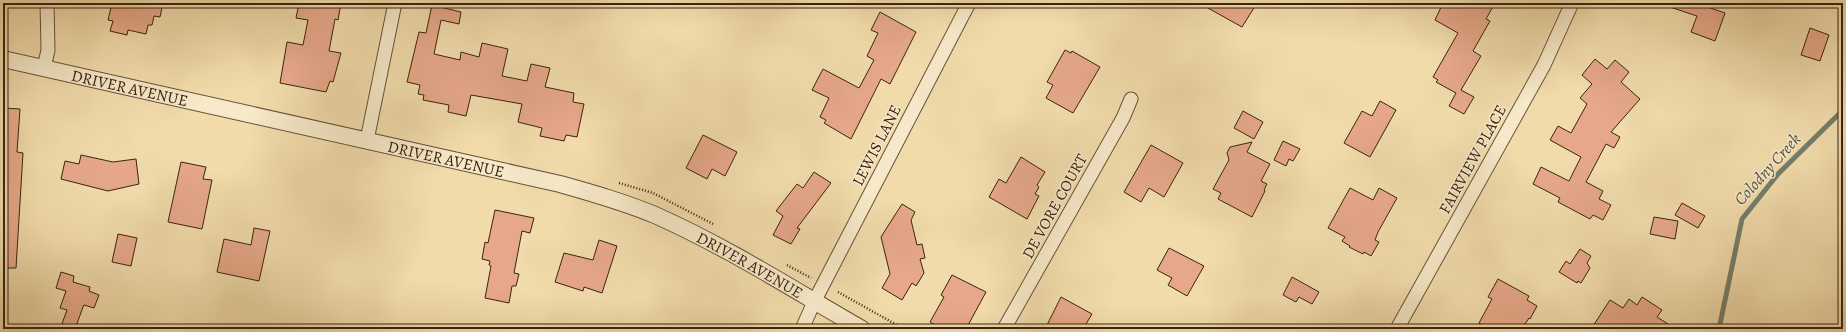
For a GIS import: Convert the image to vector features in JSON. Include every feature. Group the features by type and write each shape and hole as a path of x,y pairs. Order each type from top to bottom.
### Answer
{"street":[{"path":"44,68 48,50 47,3"},
{"path":"367,140 395,3"},
{"name":"LEWIS LANE","path":"802,329 814,302 969,3"},
{"name":"FAIRVIEW PLACE","path":"1397,329 1544,65 1572,3"},
{"name":"DRIVER AVENUE","path":"3,59 560,184 617,201 681,228 729,252 862,329"},
{"name":"DE VORE COURT","path":"1004,329 1123,118 1131,99"}],"path":[{"path":"838,292 904,329"}],"building":[{"path":"112,3 163,3 160,17 154,16 152,25 148,25 146,34 128,30 127,35 110,31 113,21 108,20"},
{"path":"299,3 341,3 338,20 335,19 329,51 341,53 333,82 330,81 326,92 280,83 287,42 303,45 308,20 296,18"},
{"path":"1199,3 1257,3 1242,27"},
{"path":"1443,3 1495,3 1486,19 1490,21 1473,51 1481,56 1461,90 1474,97 1464,114 1449,106 1456,93 1436,82 1438,80 1433,77 1458,33 1435,20"},
{"path":"1664,3 1696,3 1725,13 1715,41 1691,32 1697,16 1664,5"},
{"path":"432,5 461,12 459,24 441,20 434,54 460,60 461,52 479,57 482,43 508,49 502,76 527,81 531,64 550,68 545,87 574,93 573,102 584,104 577,137 566,135 564,141 540,136 542,128 518,122 522,104 471,95 466,116 448,112 449,105 423,100 424,95 418,94 420,85 407,82 419,32 426,33"},
{"path":"880,12 916,32 890,84 881,79 851,139 824,123 826,120 820,117 829,98 812,90 823,69 859,88 874,60 867,56 878,33 871,30"},
{"path":"1810,28 1829,35 1820,61 1801,55"},
{"path":"1065,50 1071,53 1072,51 1100,67 1073,113 1046,98 1053,85 1047,82"},
{"path":"1595,59 1607,69 1615,60 1629,72 1621,82 1640,99 1611,132 1620,137 1614,148 1606,144 1586,182 1603,191 1599,199 1611,205 1603,220 1593,215 1590,219 1558,202 1560,198 1533,184 1541,167 1569,181 1581,157 1550,140 1558,126 1571,133 1587,104 1580,98 1592,84 1582,75"},
{"path":"1380,101 1396,110 1370,157 1344,143 1362,111 1372,116"},
{"path":"3,108 20,109 17,152 23,153 16,268 3,268"},
{"path":"1243,111 1263,122 1254,139 1234,128"},
{"path":"703,135 737,152 725,176 712,169 707,179 686,168"},
{"path":"1283,141 1300,149 1293,161 1289,159 1286,166 1274,160"},
{"path":"1252,142 1247,152 1270,164 1261,181 1267,184 1264,190 1265,191 1252,217 1218,199 1221,193 1213,189 1229,160 1227,153 1230,147"},
{"path":"1151,145 1183,163 1164,197 1149,188 1141,202 1124,192"},
{"path":"81,155 113,162 136,159 139,184 108,191 61,179 65,161 79,164"},
{"path":"1021,157 1045,172 1037,185 1039,187 1035,194 1039,196 1027,219 989,197 999,179 1006,183"},
{"path":"181,162 206,167 203,179 212,180 202,229 168,222"},
{"path":"814,172 831,183 797,228 800,229 791,244 773,235 783,216 776,211 797,184 803,188"},
{"path":"1350,188 1373,200 1379,188 1397,198 1378,232 1375,240 1379,242 1371,256 1349,247 1350,246 1342,241 1345,237 1328,228"},
{"path":"1682,203 1705,216 1698,228 1675,215"},
{"path":"902,204 915,212 911,220 917,245 922,244 925,258 920,259 924,273 916,286 912,283 902,300 882,288 890,274 881,237"},
{"path":"495,210 534,218 530,233 522,231 514,273 519,274 516,286 512,286 509,303 485,298 491,266 489,265 490,261 482,259 485,242 488,243"},
{"path":"1654,217 1678,221 1675,239 1650,234"},
{"path":"254,228 270,231 259,281 217,272 224,239 251,245"},
{"path":"118,234 137,238 131,266 112,262"},
{"path":"599,240 617,246 602,293 584,287 583,291 555,282 564,253 593,260"},
{"path":"1169,248 1204,266 1187,296 1168,285 1172,278 1157,270"},
{"path":"1580,249 1591,256 1587,263 1590,268 1581,283 1578,281 1577,283 1559,272 1566,261 1570,264"},
{"path":"61,272 74,276 73,282 90,287 89,291 99,295 94,308 84,305 75,329 60,329 67,310 60,308 66,291 56,288"},
{"path":"952,275 986,292 966,329 942,329 930,322 944,297 941,295"},
{"path":"1292,277 1319,292 1312,304 1299,297 1296,302 1283,295"},
{"path":"1498,279 1529,296 1527,300 1537,306 1530,319 1529,318 1525,324 1517,329 1489,329 1479,323 1492,299 1488,297"},
{"path":"1061,297 1092,314 1083,329 1045,329"},
{"path":"1642,297 1662,310 1657,317 1676,329 1591,329 1610,300 1623,308 1629,299 1637,305"}],"waterway":[{"name":"Colodny Creek","path":"1719,329 1742,219 1778,174 1843,110"}]}
